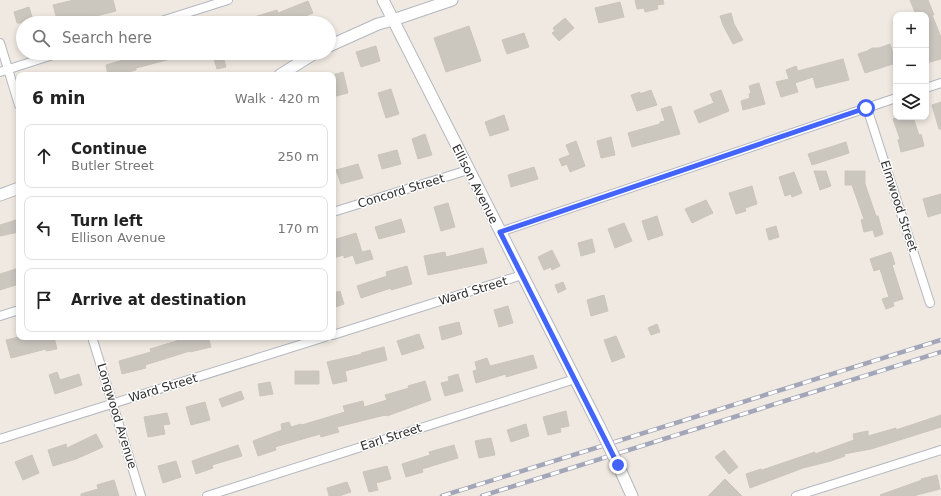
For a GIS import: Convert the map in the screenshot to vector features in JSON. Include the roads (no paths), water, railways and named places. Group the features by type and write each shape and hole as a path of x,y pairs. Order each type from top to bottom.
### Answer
{"street":[{"path":"177,16 228,0"},
{"name":"Ellison Avenue","path":"383,0 599,426 632,496"},
{"path":"336,43 378,24 452,0"},
{"path":"0,43 4,70 16,98"},
{"path":"4,70 36,60"},
{"path":"285,72 304,60"},
{"path":"929,87 941,83"},
{"path":"500,232 893,99"},
{"name":"Elmwood Street","path":"866,108 930,303"},
{"name":"Concord Street","path":"336,211 468,170"},
{"path":"0,195 16,189"},
{"name":"Ward Street","path":"336,333 522,276"},
{"path":"0,316 16,311"},
{"name":"Longwood Avenue","path":"93,340 141,496"},
{"name":"Ward Street","path":"0,438 315,340"},
{"name":"Earl Street","path":"208,496 575,379"},
{"path":"796,496 941,450"}],"railway":[{"path":"442,496 941,340"},
{"path":"482,496 941,352"}]}
